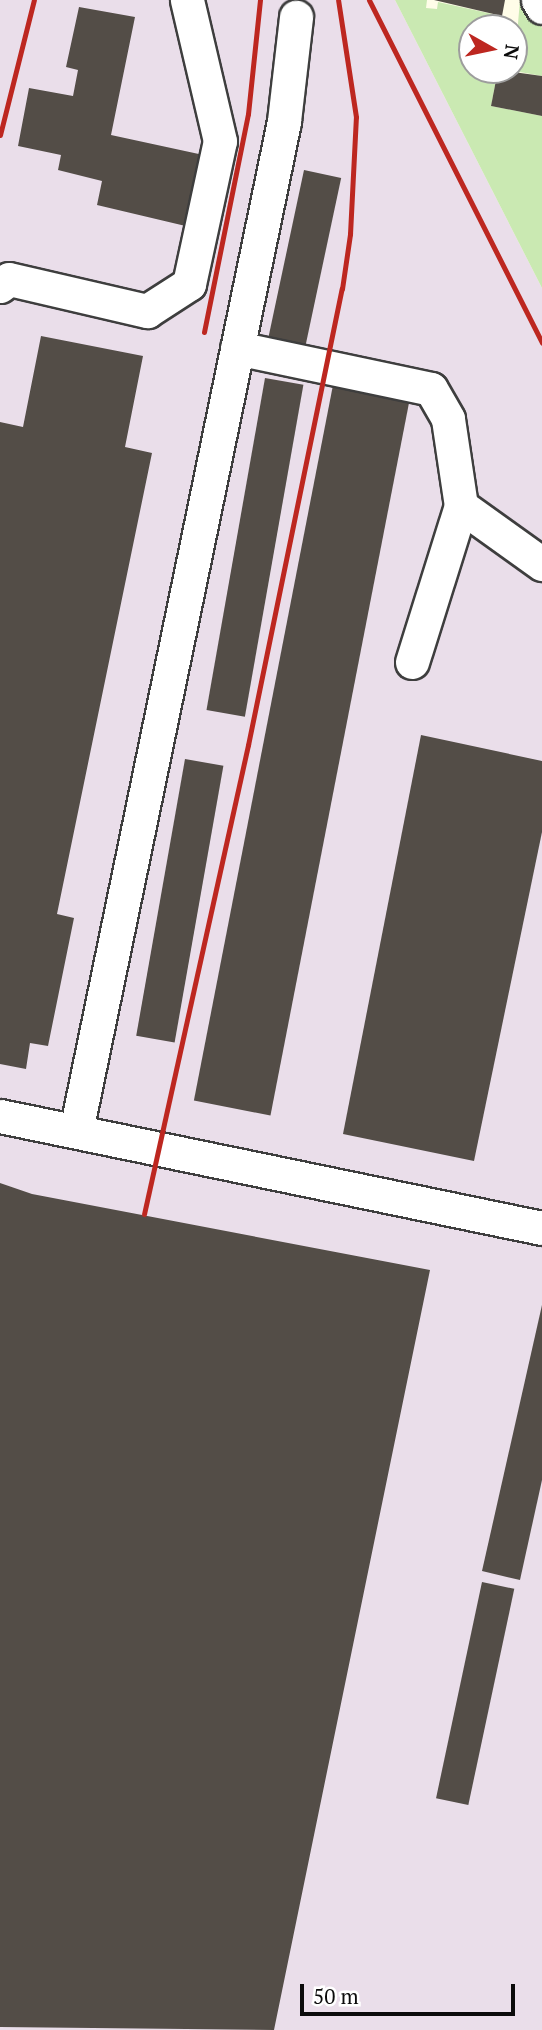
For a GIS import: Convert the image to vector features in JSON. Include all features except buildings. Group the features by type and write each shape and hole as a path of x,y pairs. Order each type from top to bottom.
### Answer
{"lane":[{"path":"0,286 9,279 147,311 189,284 220,141 187,0"},
{"path":"538,0 542,7"},
{"path":"76,1131 284,121 296,17"},
{"path":"237,348 431,389 448,419 461,506 412,662"},
{"path":"461,506 542,564"},
{"path":"0,1116 542,1228"}],"shaded area":[{"path":"0,0 395,0 542,288 542,2030 0,2030"}],"green space":[{"path":"395,0 427,0 426,8 437,9 438,2 492,14 458,14 458,84 495,84 491,106 542,116 542,288"},
{"path":"520,0 527,0 542,28 542,76 528,73 528,14 519,14"}],"railway":[{"path":"0,135 34,0"},
{"path":"204,332 248,114 260,0"},
{"path":"144,1214 248,745 342,289 350,234 356,117 338,0"},
{"path":"369,0 542,343"}]}
